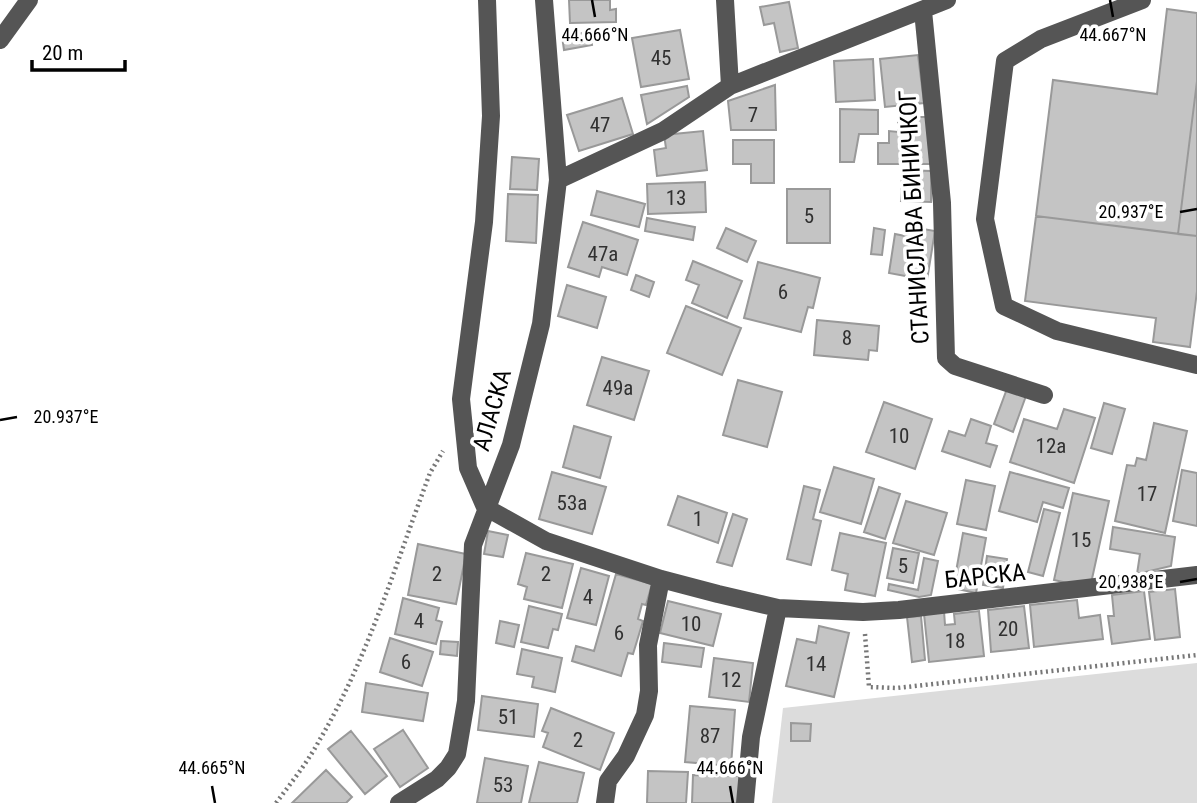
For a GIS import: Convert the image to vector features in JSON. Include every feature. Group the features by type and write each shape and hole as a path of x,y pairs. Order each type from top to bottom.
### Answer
{"street":[{"path":"0,40 29,0"},
{"path":"485,507 468,468 461,399 484,222 491,116 487,0"},
{"name":"АЛАСКА","path":"399,803 437,779 457,754 466,701 473,545 485,507 511,445 541,324 558,180 544,0"},
{"path":"725,0 730,86"},
{"path":"558,180 663,131 730,86 947,0"},
{"path":"1142,0 1041,39 1005,61 985,219 1004,306 1056,331 1197,365"},
{"name":"СТАНИСЛАВА БИНИЧКОГ","path":"923,11 942,204 946,358 955,366 1044,395"},
{"name":"БАРСКА","path":"485,507 546,541 661,579 778,608 863,612 1197,576"},
{"path":"605,803 608,780 625,756 645,715 649,691 648,645 661,579"},
{"path":"745,803 751,737 778,608"}],"path":[{"path":"276,803 318,743 343,696 369,637 429,473 441,453 463,434"},
{"path":"863,612 869,687 897,688 1197,655"}],"shaded area":[{"path":"1197,663 1197,803 772,803 783,708"}],"building":[{"path":"569,0 610,0 610,10 616,9 616,22 570,23"},
{"path":"789,2 798,48 780,52 774,23 764,25 760,7"},
{"path":"1167,9 1197,13 1197,81 1178,234 1036,216 1053,80 1157,94"},
{"path":"680,30 689,79 641,87 632,38"},
{"path":"590,32 592,45 564,50 562,36"},
{"path":"918,55 924,103 885,107 880,59"},
{"path":"873,59 875,100 836,102 834,61"},
{"path":"1197,81 1197,236 1178,234"},
{"path":"775,85 776,130 731,130 728,101"},
{"path":"687,86 689,97 647,124 641,95"},
{"path":"622,98 633,134 579,151 567,115"},
{"path":"840,109 878,110 878,134 859,134 854,162 840,162"},
{"path":"898,117 930,117 930,164 878,164 878,143 889,143 889,131 898,132"},
{"path":"703,131 707,170 657,176 654,150 666,148 664,135"},
{"path":"733,140 774,140 774,183 751,183 751,164 733,164"},
{"path":"512,157 539,159 537,190 510,189"},
{"path":"902,170 931,171 931,202 901,201"},
{"path":"705,182 706,212 648,214 647,184"},
{"path":"787,189 830,189 830,243 787,243"},
{"path":"597,191 645,204 639,227 591,215"},
{"path":"508,194 538,195 536,243 506,241"},
{"path":"1036,216 1197,236 1197,291 1190,347 1153,342 1156,318 1025,301"},
{"path":"647,218 695,227 693,240 645,231"},
{"path":"583,222 638,240 627,275 602,267 599,277 568,267"},
{"path":"911,227 935,231 927,280 889,273 895,234 910,237"},
{"path":"726,228 756,241 747,262 717,248"},
{"path":"874,228 885,230 882,255 871,254"},
{"path":"693,261 742,281 727,318 692,303 699,285 686,280"},
{"path":"758,262 820,278 813,308 808,307 801,332 744,318"},
{"path":"636,275 654,282 649,297 631,290"},
{"path":"567,285 606,297 597,328 558,316"},
{"path":"686,306 741,328 722,375 667,353"},
{"path":"817,320 879,326 877,351 869,350 868,360 814,355"},
{"path":"602,357 649,371 634,420 587,405"},
{"path":"738,380 782,392 767,447 723,435"},
{"path":"1008,386 1027,393 1013,432 994,424"},
{"path":"884,402 932,419 915,469 866,452"},
{"path":"1104,403 1125,409 1112,454 1091,448"},
{"path":"1064,409 1095,418 1074,483 1010,462 1024,419 1057,429"},
{"path":"971,419 991,426 986,443 997,446 990,467 942,451 949,431 965,436"},
{"path":"1154,423 1187,431 1165,533 1115,521 1127,465 1135,466 1137,458 1146,460"},
{"path":"574,426 611,437 600,478 563,467"},
{"path":"834,467 874,479 861,524 820,512"},
{"path":"1182,470 1197,473 1197,526 1173,521"},
{"path":"552,472 606,487 592,534 539,519"},
{"path":"1010,472 1069,488 1063,508 1043,502 1037,522 999,511"},
{"path":"966,480 995,486 986,530 957,524"},
{"path":"804,486 820,490 813,519 821,521 811,565 787,559"},
{"path":"879,487 900,494 885,539 864,532"},
{"path":"1073,493 1109,501 1090,588 1054,580"},
{"path":"678,496 727,513 718,543 668,525"},
{"path":"906,501 947,513 934,555 893,543"},
{"path":"1044,509 1060,513 1043,576 1028,572"},
{"path":"733,514 747,519 732,566 717,562"},
{"path":"1113,527 1175,537 1171,566 1137,574 1140,554 1110,549"},
{"path":"488,531 508,535 503,557 484,554"},
{"path":"840,533 886,543 875,596 845,590 848,574 832,570"},
{"path":"963,533 986,538 976,593 953,588"},
{"path":"418,544 466,554 456,604 408,595"},
{"path":"893,548 919,553 913,583 887,578"},
{"path":"526,553 573,564 562,608 524,599 527,587 518,584"},
{"path":"987,556 1007,559 1003,588 983,585"},
{"path":"924,558 938,561 931,595 919,597 888,590 889,584 918,590"},
{"path":"581,568 609,576 596,625 567,618"},
{"path":"616,574 652,584 646,605 642,604 638,619 643,621 633,654 628,653 621,676 572,661 576,646 594,651"},
{"path":"1175,589 1180,637 1155,640 1149,592"},
{"path":"1144,591 1150,639 1112,644 1108,616 1114,616 1112,595"},
{"path":"403,598 439,608 436,620 442,622 436,644 395,634"},
{"path":"1077,600 1079,618 1100,615 1103,639 1034,647 1030,605"},
{"path":"668,601 721,614 713,646 660,633"},
{"path":"529,606 562,614 558,630 553,629 548,648 521,642"},
{"path":"1024,606 1029,648 991,652 988,610"},
{"path":"944,611 945,625 955,624 954,614 979,611 984,656 929,662 924,614"},
{"path":"921,616 925,660 912,662 907,617"},
{"path":"500,621 519,625 514,647 496,643"},
{"path":"819,626 849,633 834,697 786,686 797,639 816,643"},
{"path":"390,638 433,652 422,686 380,672"},
{"path":"441,641 458,642 457,656 440,654"},
{"path":"664,643 704,648 701,667 662,662"},
{"path":"522,649 562,658 555,692 532,687 534,677 517,674"},
{"path":"714,658 753,663 749,702 709,697"},
{"path":"366,683 428,693 423,721 362,712"},
{"path":"482,696 538,704 534,737 478,730"},
{"path":"690,706 735,710 731,766 685,762"},
{"path":"551,708 614,733 600,770 543,747 548,733 542,731"},
{"path":"791,723 811,724 810,741 791,741"},
{"path":"403,730 428,768 400,787 374,749"},
{"path":"351,731 387,776 365,794 328,749"},
{"path":"485,758 528,766 521,803 477,803"},
{"path":"539,762 584,773 577,803 529,803"},
{"path":"326,770 352,797 346,803 292,803"},
{"path":"648,771 688,772 686,803 647,803"},
{"path":"693,775 741,776 740,803 692,803"}]}
